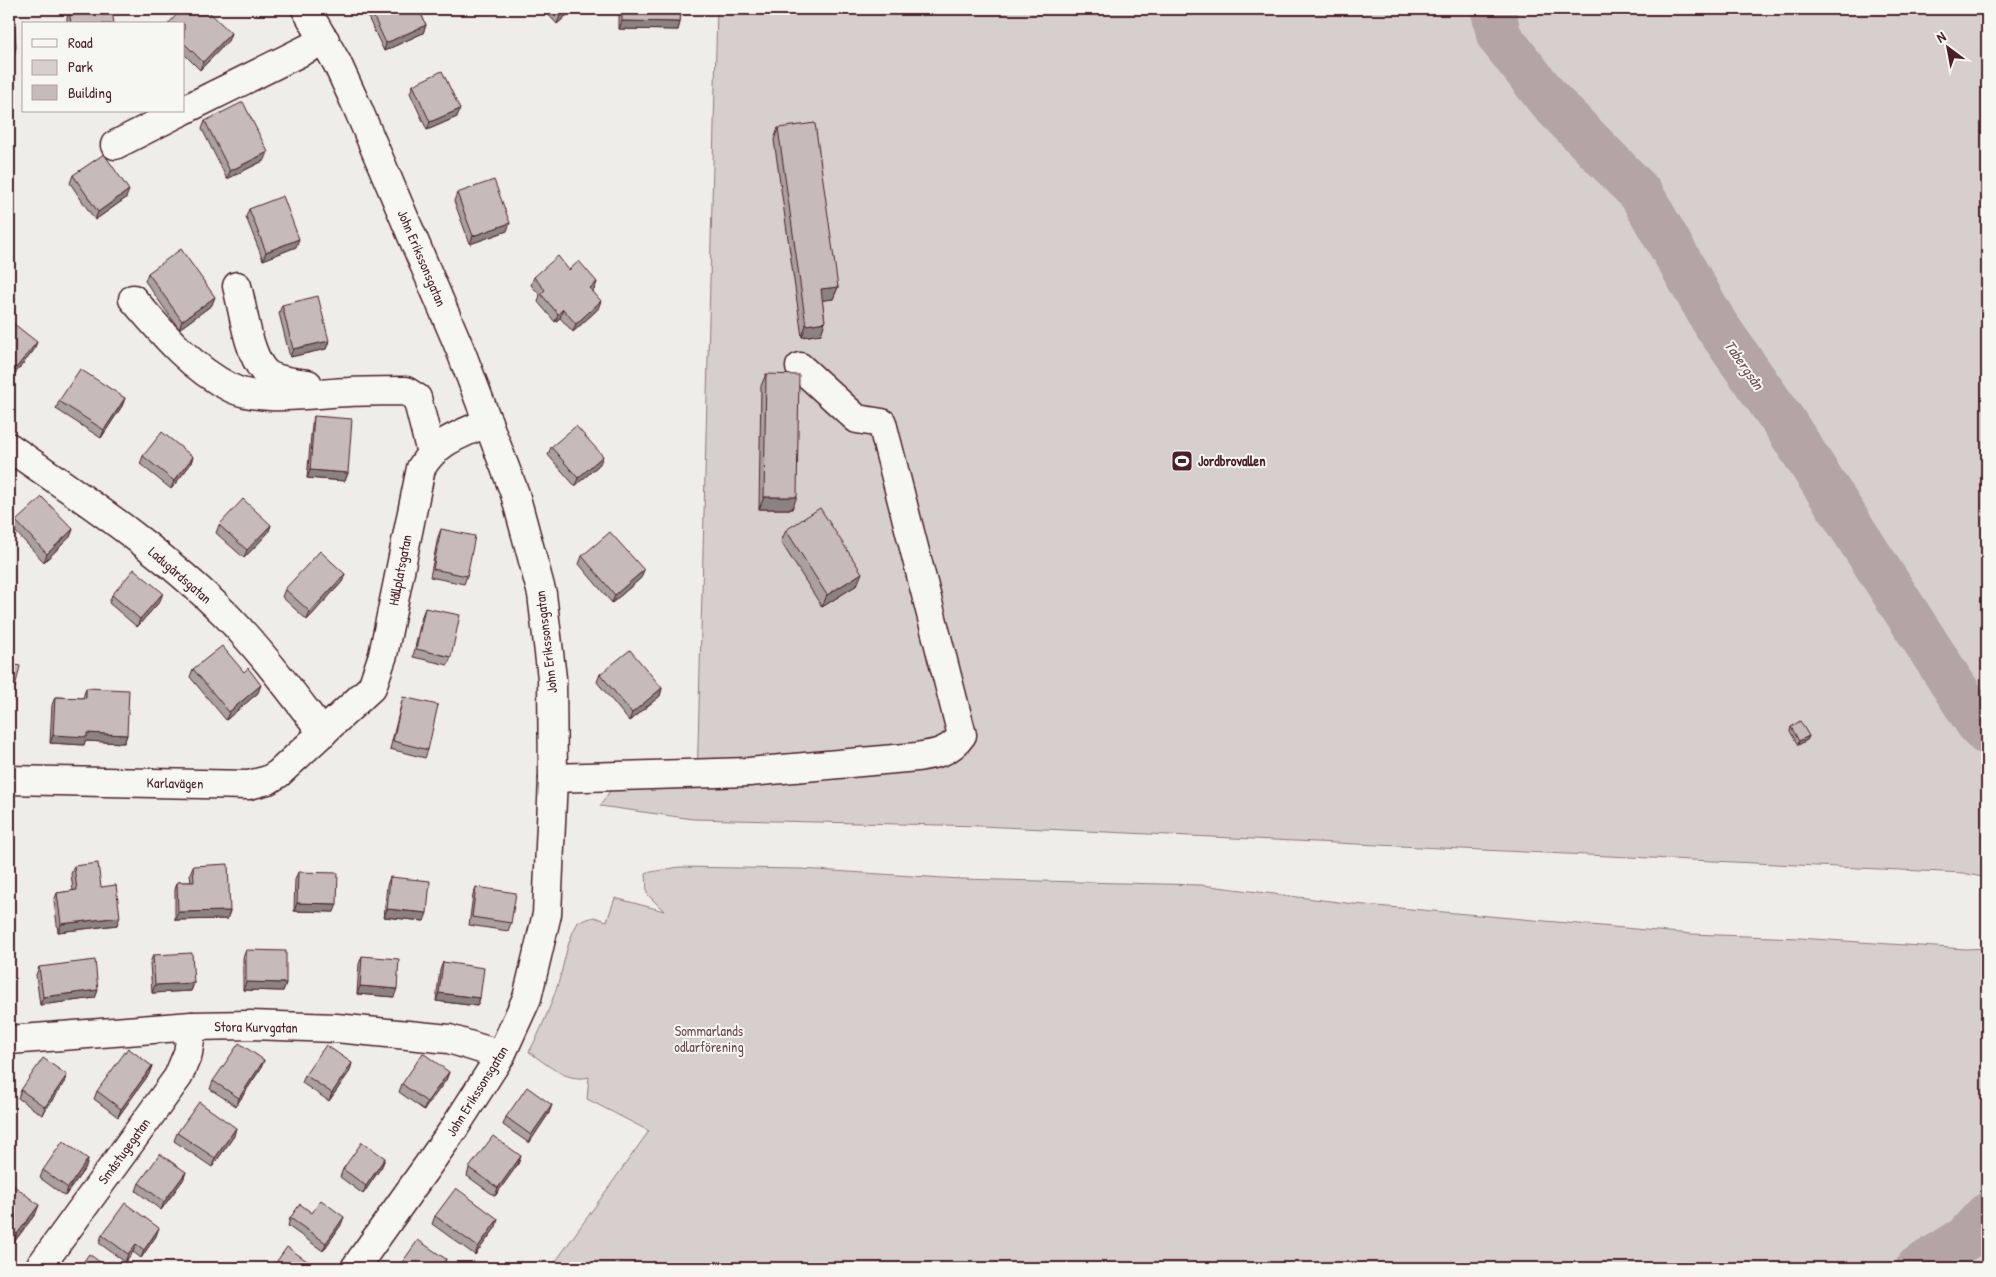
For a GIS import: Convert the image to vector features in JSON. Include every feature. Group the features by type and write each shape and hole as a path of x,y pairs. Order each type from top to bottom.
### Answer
{"street":[{"name":"John Erikssonsgatan","path":"306,9 325,40 362,118 460,349 515,494 542,594 552,678 553,778 547,914 527,998 501,1055 453,1130 355,1268"},
{"path":"185,110 325,40"},
{"path":"115,145 181,112"},
{"path":"236,286 255,355 264,372 282,380 349,392"},
{"path":"133,299 175,348 210,375 233,389 275,395 406,391 417,398 430,453"},
{"path":"553,778 749,772 916,757 942,753 955,745 962,736 882,423 857,419 800,366"},
{"name":"Hållplatsgatan","path":"323,733 372,686 380,669 421,468 430,453 443,442 488,422"},
{"name":"Ladugårdsgatan","path":"9,447 97,507 192,585 226,616 258,650 323,733"},
{"name":"Karlavägen","path":"9,780 249,784 268,780 278,774 323,733"},
{"name":"Stora Kurvgatan","path":"9,1040 192,1026 336,1028 449,1039 501,1055"},
{"name":"Småstugegatan","path":"39,1268 178,1077 188,1053 192,1026"}],"green space":[{"path":"717,9 1985,9 1987,18 1987,878 1963,873 981,826 693,819 600,806 614,785 697,785"},
{"name":"Sommarlands odlarförening","path":"679,867 801,869 960,879 1202,885 1354,904 1691,934 1799,938 1966,949 1987,948 1987,1268 551,1268 649,1131 587,1099 589,1077 581,1078 565,1075 529,1052 552,1001 568,945 578,922 594,917 607,921 615,898 664,911 647,894 646,873"}],"building":[{"path":"112,9 114,22 71,22 69,10"},
{"path":"182,9 206,9 231,33 203,62 185,44 185,22 170,22"},
{"path":"370,9 419,9 426,25 386,43"},
{"path":"553,9 568,9 560,16"},
{"path":"622,9 681,9 680,22 622,21"},
{"path":"9,14 14,14 16,47 11,48 13,66 9,66"},
{"path":"442,71 460,109 430,122 413,85"},
{"path":"243,102 268,152 230,171 205,121"},
{"path":"815,123 838,287 821,289 825,322 806,325 778,128"},
{"path":"104,154 129,190 98,212 73,175"},
{"path":"494,180 510,223 473,236 457,193"},
{"path":"283,196 299,239 266,252 249,209"},
{"path":"181,249 215,297 182,321 148,273"},
{"path":"558,256 569,270 579,261 597,282 590,288 601,301 576,324 563,309 558,314 541,294 545,290 534,277"},
{"path":"318,296 329,341 293,349 282,305"},
{"path":"9,320 37,342 16,368 9,363"},
{"path":"80,369 125,398 104,430 59,401"},
{"path":"766,374 799,375 797,497 764,497"},
{"path":"314,416 352,419 348,473 310,470"},
{"path":"576,426 603,456 578,478 551,447"},
{"path":"162,432 193,457 174,481 143,456"},
{"path":"42,497 73,529 47,554 16,521"},
{"path":"243,499 271,525 247,550 219,525"},
{"path":"820,508 862,573 827,595 786,530"},
{"path":"441,529 475,536 467,576 433,569"},
{"path":"610,532 644,570 615,595 582,556"},
{"path":"320,551 345,574 310,612 285,589"},
{"path":"134,569 163,593 140,619 112,595"},
{"path":"425,608 460,615 451,657 416,649"},
{"path":"222,646 244,672 248,668 261,685 229,712 193,669"},
{"path":"630,650 662,688 632,713 600,674"},
{"path":"9,663 20,666 9,714"},
{"path":"86,688 129,690 127,735 87,733 87,737 53,735 55,697 86,698"},
{"path":"403,697 438,705 428,750 393,741"},
{"path":"1800,721 1809,736 1799,741 1791,727"},
{"path":"98,863 101,887 116,885 120,917 61,924 57,893 77,890 74,866"},
{"path":"228,864 230,911 178,912 177,882 194,882 193,866"},
{"path":"298,872 338,873 337,904 297,903"},
{"path":"390,877 430,881 427,913 387,909"},
{"path":"476,887 516,893 511,923 472,917"},
{"path":"246,950 286,951 286,983 246,982"},
{"path":"192,953 194,983 155,985 153,955"},
{"path":"362,956 399,959 397,989 360,986"},
{"path":"95,960 98,990 43,997 39,967"},
{"path":"443,962 484,968 480,998 439,993"},
{"path":"239,1043 264,1060 239,1098 213,1081"},
{"path":"326,1045 352,1063 332,1093 305,1075"},
{"path":"128,1048 152,1066 121,1109 97,1091"},
{"path":"423,1053 449,1072 427,1102 402,1084"},
{"path":"43,1058 67,1075 45,1107 21,1090"},
{"path":"527,1087 552,1105 531,1135 506,1117"},
{"path":"199,1102 236,1128 215,1158 177,1133"},
{"path":"493,1136 521,1156 498,1188 469,1168"},
{"path":"63,1141 88,1159 68,1188 43,1170"},
{"path":"362,1142 385,1158 366,1186 343,1169"},
{"path":"160,1154 186,1172 164,1202 139,1183"},
{"path":"9,1182 39,1205 17,1234 9,1228"},
{"path":"456,1188 498,1219 478,1247 435,1216"},
{"path":"321,1200 344,1217 326,1243 290,1218 300,1204 312,1213"},
{"path":"125,1203 159,1228 144,1250 136,1244 128,1254 102,1235"},
{"path":"418,1240 446,1259 440,1268 398,1268"},
{"path":"287,1247 313,1265 311,1268 272,1268"},
{"path":"89,1254 108,1268 79,1268"}],"waterway":[{"name":"Tabergsån","path":"1493,9 1499,36 1549,100 1641,194 1716,325 1784,422 1977,722 1987,733"},
{"name":"Tabergsån","path":"1918,1268 1966,1238 1987,1215"}],"place":[{"name":"Jordbrovallen","path":"1182,461"}]}
